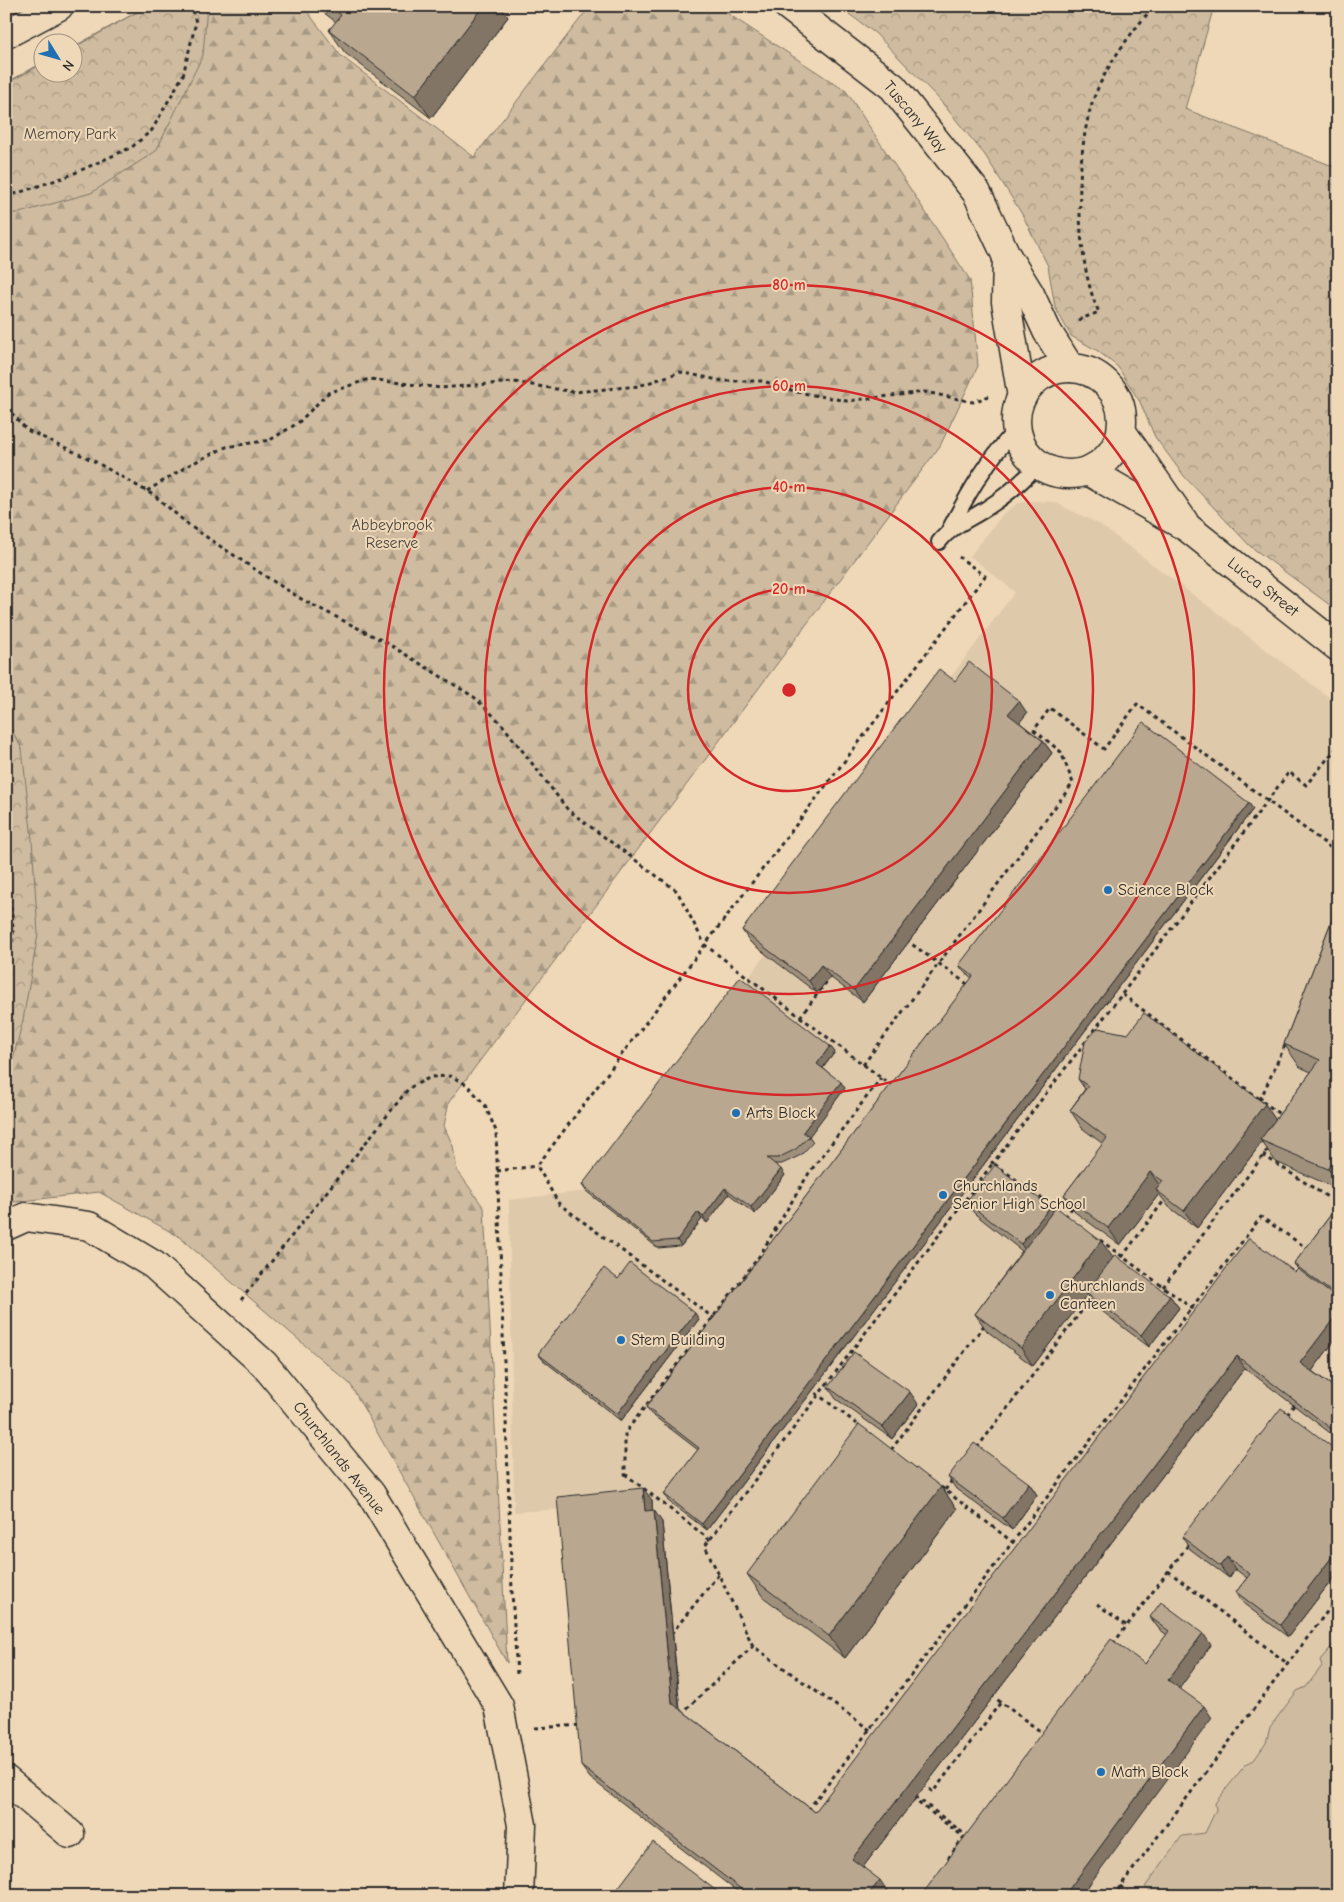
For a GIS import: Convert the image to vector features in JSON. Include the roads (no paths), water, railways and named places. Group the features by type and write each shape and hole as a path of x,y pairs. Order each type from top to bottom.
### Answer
{"street":[{"path":"6,34 59,6"},
{"name":"Tuscany Way","path":"788,6 893,87 977,193 1007,257 1030,294 1047,331 1070,368"},
{"name":"Tuscany Way","path":"1007,257 1006,302 1022,397"},
{"path":"1070,368 1088,371 1106,383 1117,397 1122,416 1122,432 1117,444 1104,461 1088,471 1070,474 1055,472 1038,465 1022,447 1017,429 1017,415 1022,397 1033,382 1042,376 1070,368"},
{"name":"Lucca Street","path":"1122,432 1188,528"},
{"name":"Lucca Street","path":"1088,471 1188,528 1338,647"},
{"name":"Churchlands Avenue","path":"6,1226 26,1218 89,1226 154,1265 264,1364 371,1494 499,1706 522,1826 519,1896"},
{"path":"6,1780 70,1834"}],"lane":[{"path":"939,542 949,531 970,490 1005,441 1017,429"},
{"path":"949,531 988,508 1020,484 1038,465"}],"place":[{"name":"Science Block","path":"1108,890"},
{"name":"Arts Block","path":"736,1113"},
{"name":"Churchlands Senior High School","path":"943,1195"},
{"name":"Churchlands Canteen","path":"1050,1295"},
{"name":"Stem Building","path":"621,1340"},
{"name":"Math Block","path":"1101,1772"}],"park label":[{"name":"Memory Park","path":"70,134"},
{"name":"Abbeybrook Reserve","path":"392,534"}]}
